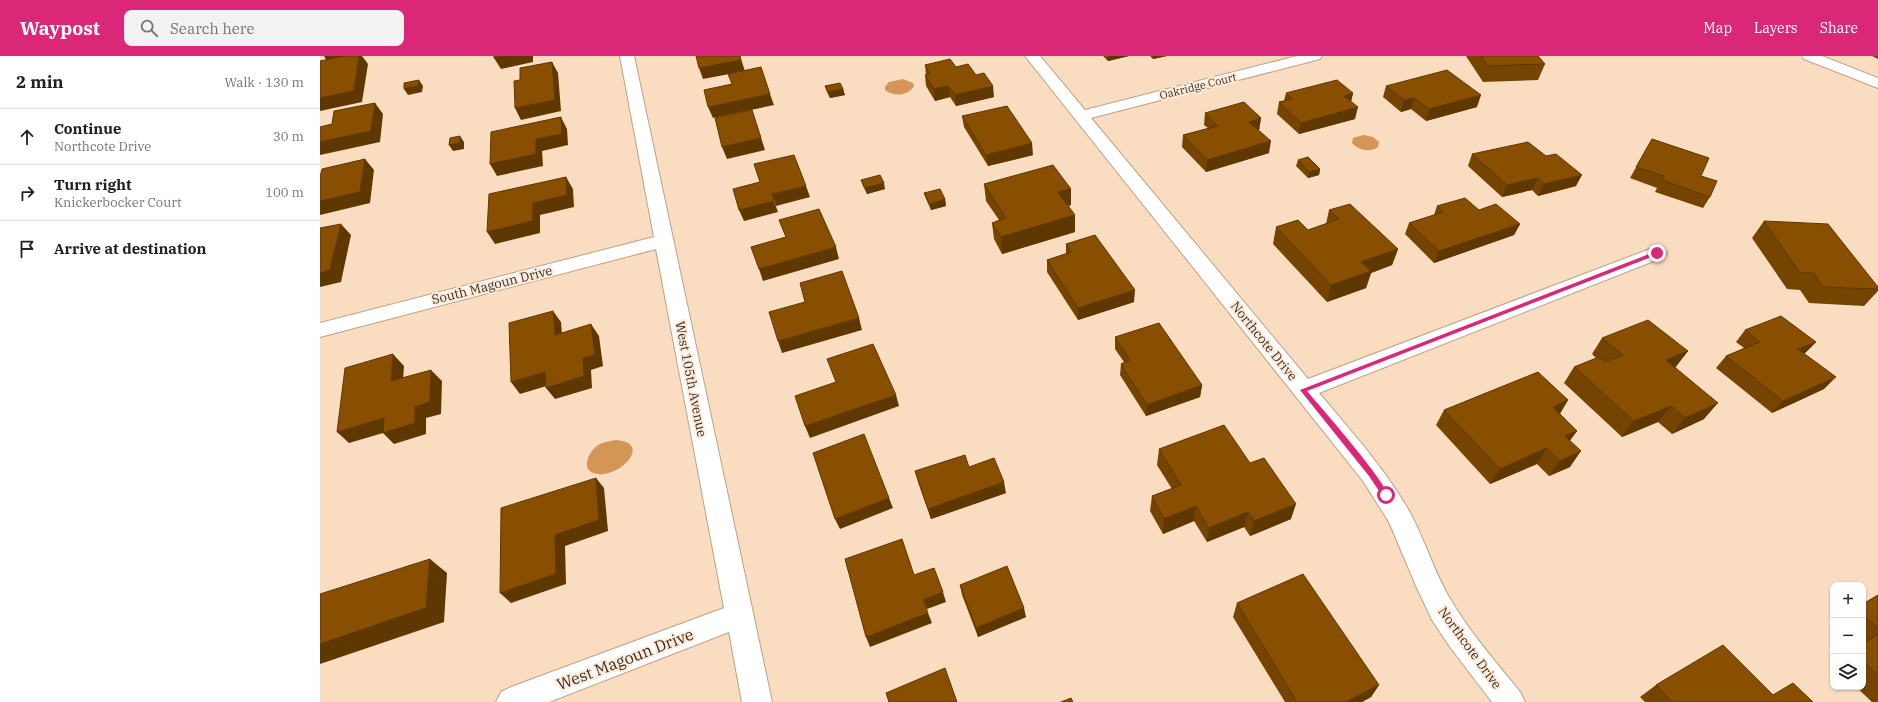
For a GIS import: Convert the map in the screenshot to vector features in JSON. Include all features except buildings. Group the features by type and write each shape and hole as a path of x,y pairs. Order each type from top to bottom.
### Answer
{"street":[{"name":"West 105th Avenue","path":"627,56 663,241 757,702"},
{"name":"Northcote Drive","path":"1032,56 1372,474 1399,517 1429,586 1442,611 1460,638 1510,702"},
{"name":"Oakridge Court","path":"1080,116 1315,56"},
{"path":"1809,56 1878,83"},
{"name":"South Magoun Drive","path":"320,330 663,241"},
{"path":"1303,390 1657,253"},
{"name":"West Magoun Drive","path":"511,702 739,615"}],"shaded area":[{"path":"903,79 913,83 914,86 905,94 892,94 885,90 885,87 889,82"},
{"path":"1364,135 1373,137 1379,142 1378,147 1371,150 1364,150 1352,143 1353,138"},
{"path":"616,440 627,442 632,447 630,459 616,470 607,473 598,474 589,470 587,461 594,448 602,443"}],"route":[{"path":"1386,495 1372,474 1303,390 1657,253"}]}
